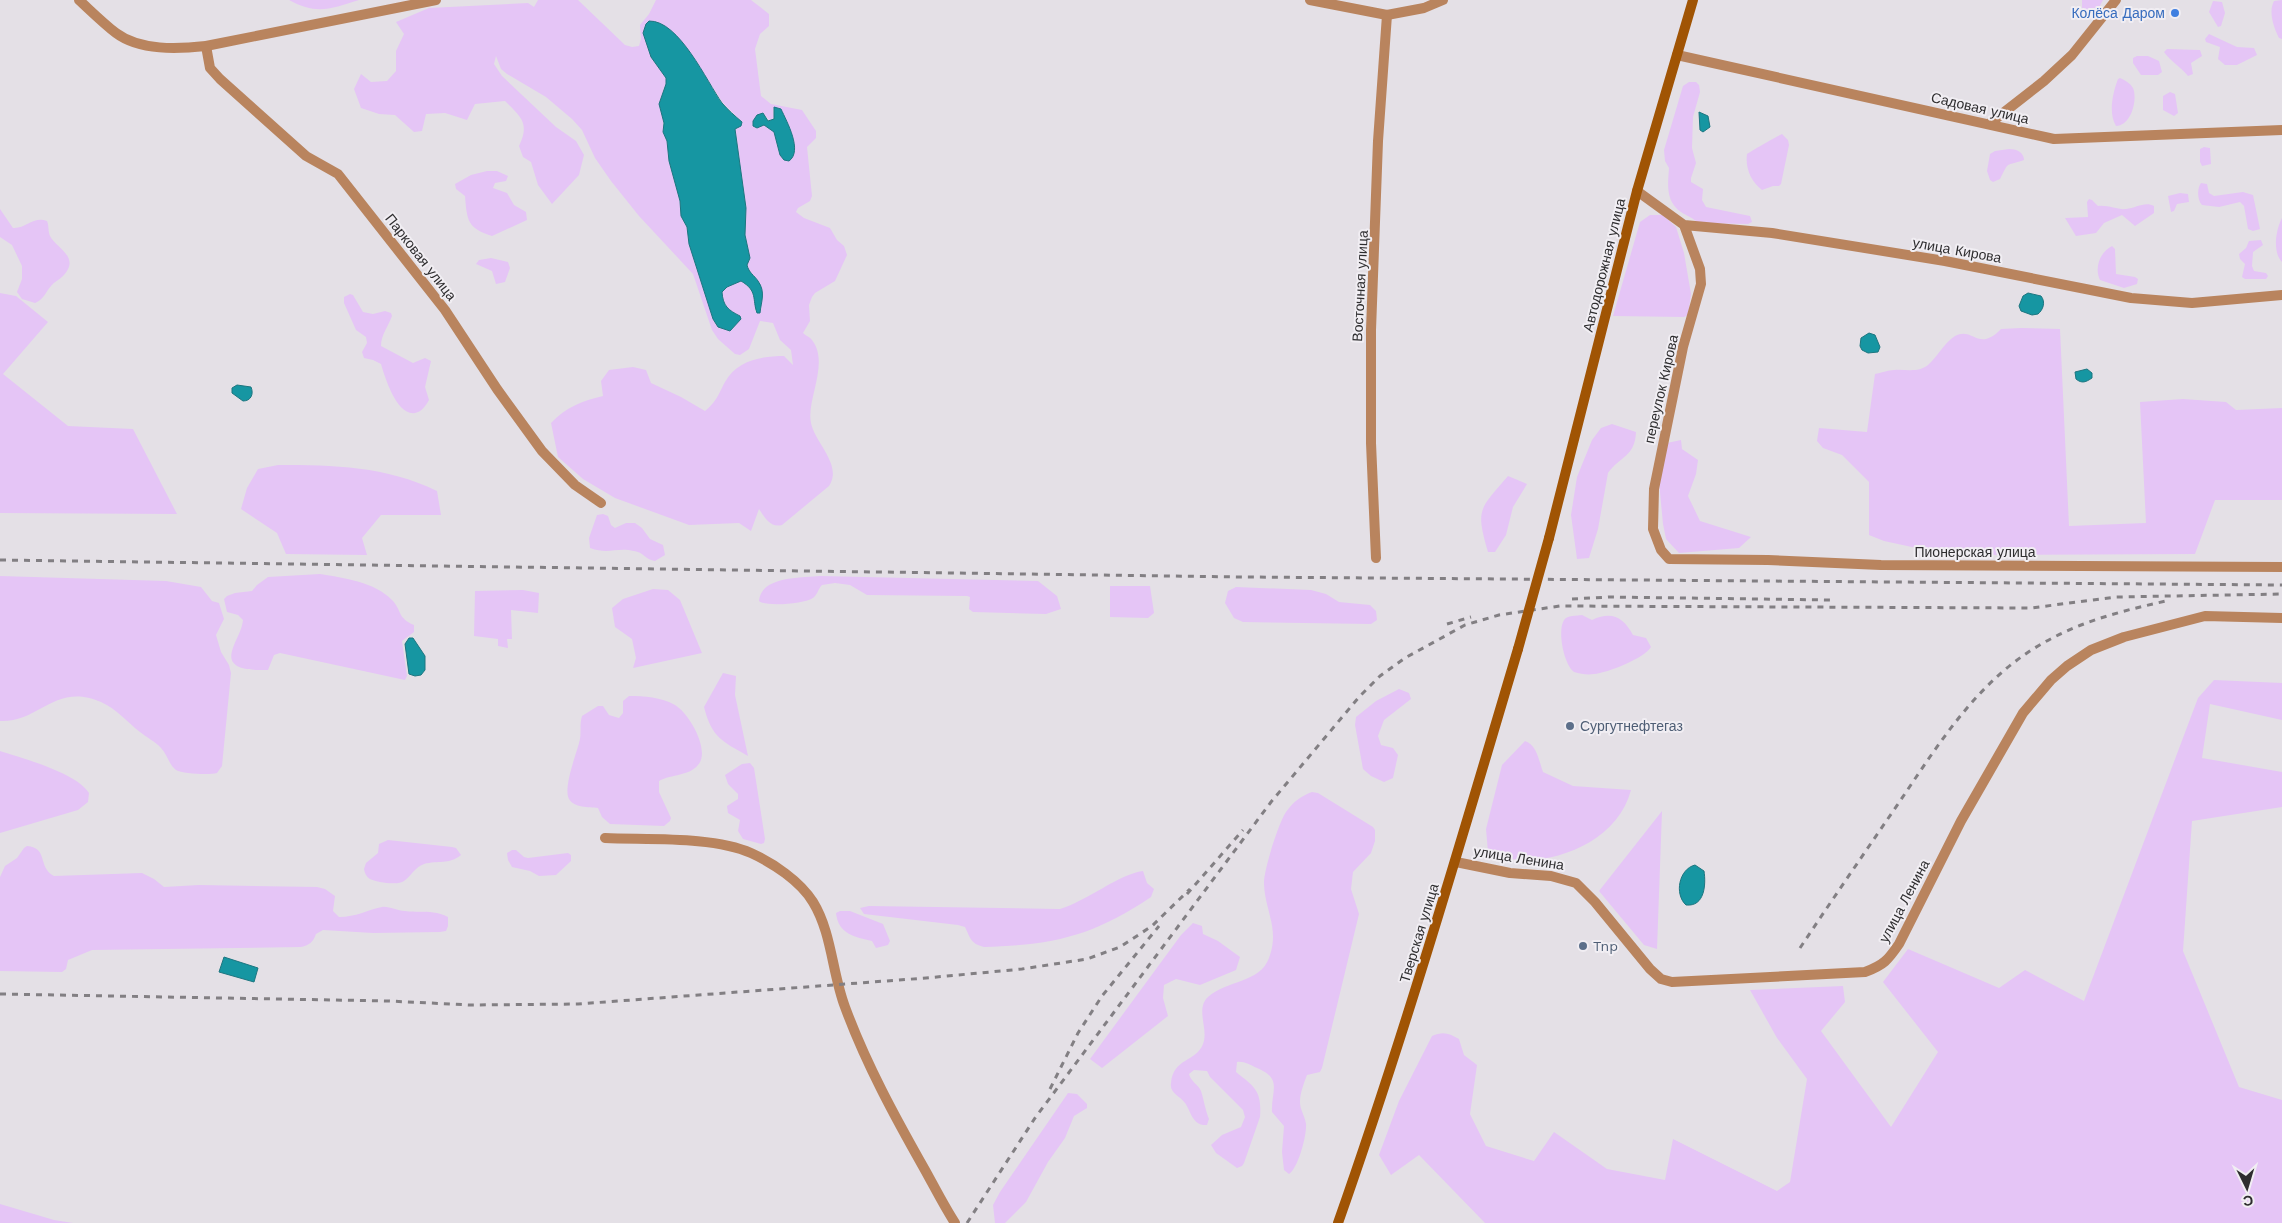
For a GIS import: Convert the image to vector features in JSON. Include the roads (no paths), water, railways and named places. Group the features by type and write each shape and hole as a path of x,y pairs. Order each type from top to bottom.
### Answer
{"main road":[{"name":"Автодорожная улица","path":"1518,649 1549,538 1637,191 1693,0"},
{"name":"Тверская улица","path":"1338,1223 1384,1094 1456,862 1518,649"}],"street":[{"path":"79,0 118,35 146,46 177,49 206,46 436,0"},
{"path":"1310,0 1387,15 1424,8 1443,0"},
{"path":"1989,124 2044,81 2072,55 2116,0"},
{"name":"Восточная улица","path":"1376,558 1371,443 1371,330 1378,141 1387,15"},
{"name":"Парковая улица","path":"206,46 210,68 220,79 306,156 338,174 445,310 497,389 542,451 575,485 601,503"},
{"name":"Садовая улица","path":"1677,55 2054,139 2282,130"},
{"path":"1637,191 1684,225"},
{"name":"улица Кирова","path":"1684,225 1772,233 1945,261 2130,298 2192,303 2282,295"},
{"name":"переулок Кирова","path":"1669,559 1661,550 1653,529 1654,489 1683,347 1701,284 1698,263 1684,225"},
{"name":"Пионерская улица","path":"1669,559 1768,560 1881,566 2282,567"},
{"name":"улица Ленина","path":"1456,862 1510,873 1551,876 1576,883 1595,902 1650,970 1661,979 1672,982 1865,972 1888,961 1961,821 2023,713 2050,680 2067,666 2092,650 2124,637 2205,616 2282,618"},
{"path":"605,838 721,843 750,852 771,863 788,876 812,900 822,919 844,1006 865,1056 897,1121 955,1223"}],"water":[{"path":"649,21 660,23 671,30 691,54 722,103 742,122 741,126 735,129 746,208 745,235 750,258 747,265 762,289 762,297 760,313 757,313 754,296 750,288 741,281 727,287 722,292 727,307 740,316 741,319 730,331 718,327 713,319 689,244 687,227 681,216 680,201 669,161 667,141 663,132 664,123 659,104 666,84 666,78 651,57 643,33"},
{"path":"774,107 781,109 792,136 794,150 793,156 789,161 784,160 780,155 774,132 764,125 757,128 753,126 753,121 757,115 763,113 768,121 774,119"},
{"path":"1699,112 1708,116 1710,127 1703,132 1700,130"},
{"path":"2028,293 2043,298 2043,306 2038,314 2032,315 2021,311 2019,306 2023,296"},
{"path":"1869,333 1875,335 1880,347 1878,352 1868,353 1862,350 1860,346 1861,338"},
{"path":"2087,369 2092,373 2092,378 2084,382 2076,379 2075,372"},
{"path":"237,385 251,387 251,397 243,401 232,393 232,388"},
{"path":"409,638 413,638 425,656 425,670 421,675 409,674 405,644"},
{"path":"1695,865 1704,871 1703,894 1697,902 1692,905 1686,905 1680,895 1680,882 1685,871"},
{"path":"224,957 258,968 254,982 219,972"}],"railway":[{"path":"0,560 1245,577 2282,585"},
{"path":"967,1223 1035,1118 1271,802 1359,697 1380,676 1405,658 1465,625 1499,615 1560,606 2031,608 2116,597 2282,594"},
{"path":"1572,599 1609,597 1832,600"},
{"path":"1800,948 1928,760 1960,717 1996,678 2038,646 2069,630 2116,613 2166,601"},
{"path":"1447,624 1471,617"},
{"path":"1187,894 1243,830"},
{"path":"0,994 389,1001 470,1005 578,1004 926,978 1022,969 1087,959 1120,947 1152,926 1190,889"},
{"path":"1050,1089 1078,1033 1102,996 1159,926"}],"place":[{"name":"Колёса Даром","path":"2175,13"},
{"name":"Сургутнефтегаз","path":"1570,726"},
{"name":"Tnp","path":"1583,946"}]}
